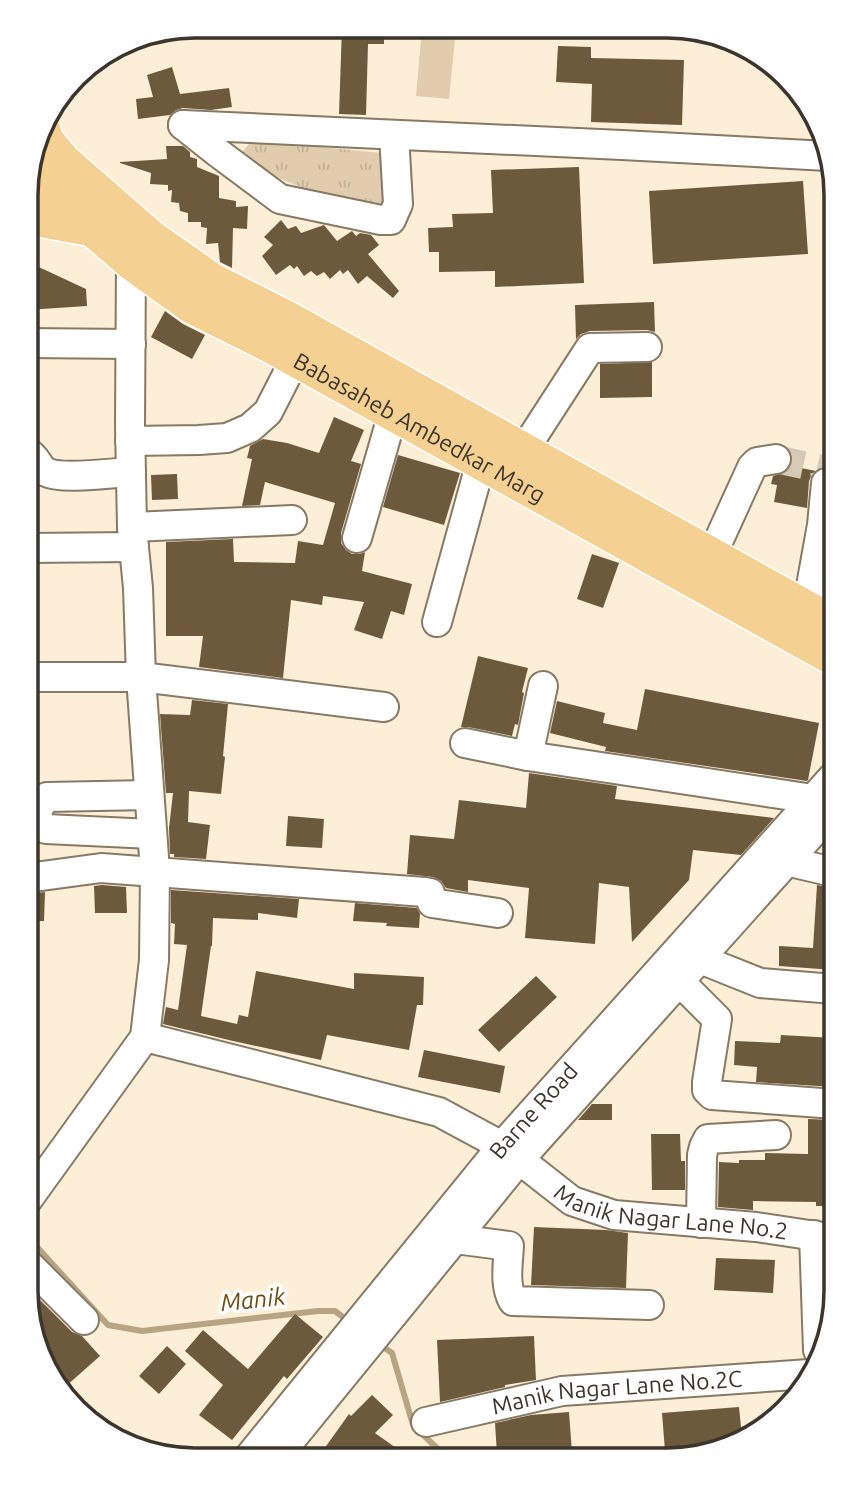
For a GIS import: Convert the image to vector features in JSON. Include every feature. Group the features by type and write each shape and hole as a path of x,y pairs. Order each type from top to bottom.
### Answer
{"main road":[{"name":"Babasaheb Ambedkar Marg","path":"48,143 63,161 150,237 211,280 288,319 819,615"},
{"name":"Babasaheb Ambedkar Marg","path":"39,183 131,262 192,306 295,359 824,653"},
{"path":"38,220 93,229"}],"street":[{"path":"394,135 398,204 391,220 381,220 280,199 183,125 249,128 394,135 819,156"},
{"path":"38,1186 145,1037 154,960 155,871 133,537 130,440 131,262"},
{"path":"38,343 131,344"},
{"path":"524,450 590,348 647,347"},
{"path":"130,440 227,438 250,428 268,412 295,359"},
{"path":"357,538 393,413"},
{"path":"712,555 752,467 757,462 776,459"},
{"path":"437,622 481,462"},
{"path":"38,463 42,470 54,475 131,472"},
{"path":"819,615 824,500"},
{"path":"38,547 292,520"},
{"path":"38,677 141,677 384,707"},
{"path":"528,756 543,686"},
{"path":"465,743 528,756 823,804"},
{"path":"38,810 40,803 47,797 149,795"},
{"name":"Barne Road","path":"257,1448 455,1239 510,1153 680,982 786,861 823,804"},
{"name":"Barne Road","path":"283,1448 365,1332 510,1153 823,804"},
{"path":"38,823 46,829 152,834"},
{"path":"786,861 824,870"},
{"path":"38,877 101,868 425,891 430,892 432,903 498,913"},
{"path":"700,959 761,982 824,988"},
{"path":"680,982 717,1020 707,1082 707,1090 712,1095 824,1103"},
{"name":"Manik Nagar Lane No.2","path":"145,1037 439,1112 510,1153 572,1201 614,1215 756,1227 824,1237"},
{"path":"701,1223 702,1155 708,1139 776,1135"},
{"path":"455,1239 509,1246 508,1284 513,1301 649,1305"},
{"path":"819,1327 824,1253"},
{"path":"38,1274 83,1320"},
{"name":"Manik Nagar Lane No.2C","path":"426,1422 562,1391 799,1375"}],"green space":[{"path":"421,38 455,38 449,99 416,96"},
{"path":"258,141 382,153 386,204 320,195 269,174 253,165 242,152 249,144"}],"building":[{"path":"342,38 384,38 384,44 368,44 366,115 339,114"},
{"path":"558,46 591,47 591,58 684,60 682,125 591,122 592,84 556,82"},
{"path":"172,67 180,94 229,88 232,107 211,110 183,108 170,115 138,119 136,99 153,97 147,75"},
{"path":"166,146 183,146 190,152 190,157 197,159 197,167 219,176 219,198 236,201 236,207 248,206 247,229 233,228 232,268 220,262 218,243 206,244 207,228 201,227 201,222 188,222 188,213 180,211 179,203 171,202 172,190 168,191 168,185 150,184 151,173 120,163 167,159"},
{"path":"579,167 584,283 495,287 495,271 439,272 439,252 429,252 428,228 453,227 452,214 493,213 491,170"},
{"path":"803,181 808,254 653,264 649,191"},
{"path":"281,220 288,229 296,226 301,233 324,225 337,241 352,231 356,236 360,233 371,235 379,245 368,254 399,291 393,298 367,276 358,284 348,270 343,274 340,270 330,279 324,272 317,276 311,271 304,276 297,266 294,269 290,265 276,275 262,256 273,245 264,237"},
{"path":"38,267 86,289 87,306 38,309"},
{"path":"654,302 655,332 590,331 576,339 575,305"},
{"path":"165,311 205,335 192,359 151,337"},
{"path":"652,362 652,397 600,398 600,364"},
{"path":"334,417 364,430 351,461 361,464 341,533 341,543 352,554 365,552 362,571 412,584 404,615 391,611 382,639 354,630 364,602 323,596 322,605 291,600 283,678 199,667 203,636 166,636 166,542 233,539 234,562 295,563 298,541 323,545 335,503 265,482 260,505 242,506 252,459 247,458 250,446 263,439 319,453"},
{"path":"398,455 460,473 444,525 383,507"},
{"path":"791,466 816,471 809,481 807,508 774,502 777,485 771,484 773,476 786,472"},
{"path":"177,474 178,499 152,500 151,475"},
{"path":"592,554 619,563 603,608 577,599"},
{"path":"478,656 528,668 518,725 515,724 512,736 461,727"},
{"path":"645,689 819,723 808,780 605,751 606,747 550,733 557,701 605,713 603,723 637,730"},
{"path":"192,700 228,704 221,794 189,791 188,822 210,825 206,859 174,857 174,854 170,854 169,828 173,793 166,793 160,714 190,715"},
{"path":"529,773 617,786 615,799 774,818 741,855 693,850 689,880 632,942 629,887 599,883 595,944 525,938 529,888 468,880 468,892 446,888 441,881 433,877 407,874 410,835 454,839 459,800 526,808"},
{"path":"288,816 324,819 322,848 286,846"},
{"path":"817,885 824,886 824,969 779,966 779,946 813,948"},
{"path":"94,886 126,887 127,913 95,913"},
{"path":"171,890 299,899 297,918 258,913 258,920 213,918 212,946 201,1016 237,1024 239,1015 248,1017 256,971 354,989 354,973 424,977 423,1005 417,1005 409,1050 327,1035 321,1060 163,1024 166,1007 178,1010 187,945 174,944 175,924 171,923"},
{"path":"45,892 44,921 38,921 38,893"},
{"path":"355,903 417,908 420,914 419,928 353,921"},
{"path":"536,976 557,997 499,1052 478,1030"},
{"path":"781,1035 824,1037 824,1086 756,1082 757,1067 734,1065 735,1041 780,1043"},
{"path":"424,1050 505,1066 500,1093 418,1077"},
{"path":"592,1104 612,1104 612,1120 578,1120"},
{"path":"808,1119 824,1120 824,1206 816,1206 816,1202 753,1201 753,1210 718,1207 719,1162 765,1160 765,1153 808,1154"},
{"path":"651,1134 680,1134 681,1161 685,1161 685,1190 652,1190"},
{"path":"534,1227 628,1233 626,1288 531,1285"},
{"path":"716,1258 775,1260 773,1293 714,1290"},
{"path":"39,1299 72,1332 82,1336 100,1356 69,1383 50,1350"},
{"path":"295,1314 323,1337 287,1379 284,1376 232,1440 199,1415 223,1385 185,1351 203,1330 248,1369"},
{"path":"534,1336 536,1380 440,1402 437,1340"},
{"path":"167,1346 186,1364 159,1394 139,1376"},
{"path":"372,1395 393,1415 375,1433 396,1448 325,1448 349,1414 351,1416"},
{"path":"739,1407 741,1429 708,1442 665,1448 662,1413"},
{"path":"569,1412 572,1448 497,1448 495,1423 531,1415"}],"waterway":[{"name":"Manik","path":"38,1248 108,1325 142,1331 318,1311 335,1311 351,1323"},
{"name":"Manik","path":"379,1344 392,1353 413,1425 437,1448"}],"tunnel":[{"path":"776,459 824,471"}]}
